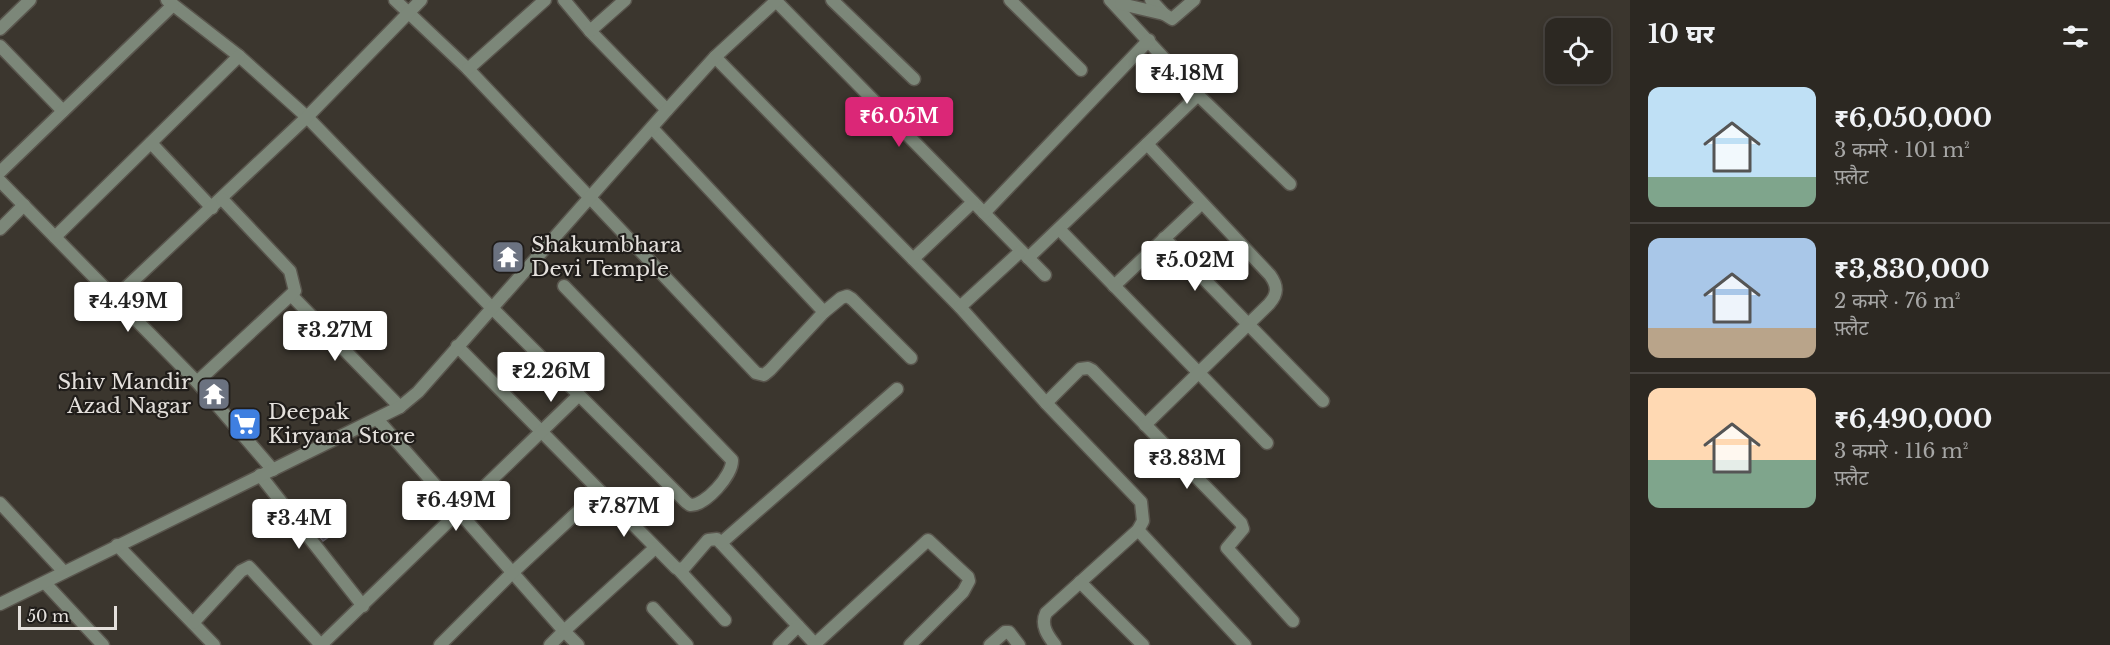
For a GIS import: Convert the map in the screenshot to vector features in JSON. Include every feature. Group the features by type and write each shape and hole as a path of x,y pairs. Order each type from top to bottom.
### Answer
{"street":[{"path":"0,29 30,0"},
{"path":"395,0 468,69 756,373 764,375 770,370 841,297 852,299 911,358"},
{"path":"115,297 222,200 421,0"},
{"path":"468,69 544,0"},
{"path":"564,0 590,32 667,110"},
{"path":"590,32 625,0"},
{"path":"832,0 914,79"},
{"path":"1010,0 1081,70"},
{"path":"1118,3 1150,5 1176,18 1194,0"},
{"path":"0,604 400,407 418,393 491,307 715,57 776,1 1045,275"},
{"path":"0,172 170,2 239,56 307,117 491,307 690,505 699,504 729,474 732,467 727,454 564,286"},
{"path":"1118,3 1146,38 1198,95 1290,184"},
{"path":"984,213 1146,38 1150,5"},
{"path":"0,46 63,111"},
{"path":"55,237 239,56"},
{"path":"715,57 960,307 1046,403 1136,493 1144,512 1143,521 1138,530 1043,618 1045,630 1055,645"},
{"path":"960,307 1024,254 1059,229 1198,95"},
{"path":"652,128 824,312"},
{"path":"151,143 212,208"},
{"path":"1145,425 1274,299 1275,281 1147,144"},
{"path":"0,181 197,382 273,470"},
{"path":"197,382 292,296 295,283 290,271 222,200"},
{"path":"913,259 974,202"},
{"path":"1114,286 1202,203"},
{"path":"0,229 24,205"},
{"path":"1059,229 1267,443"},
{"path":"1164,238 1323,400"},
{"path":"292,296 400,407"},
{"path":"457,346 544,432 654,548 679,570 725,620"},
{"path":"1046,403 1080,369 1088,368 1241,523 1243,529 1227,548 1293,621"},
{"path":"721,543 897,388"},
{"path":"193,623 241,571 249,567 321,645 544,432 579,395"},
{"path":"377,419 578,645"},
{"path":"260,475 363,606"},
{"path":"440,645 512,573 600,491"},
{"path":"0,503 64,572"},
{"path":"1138,530 1245,645"},
{"path":"679,570 683,569 708,540 713,538 721,543 816,645 920,544 928,540 968,577 969,581 963,592 910,645"},
{"path":"117,545 214,645"},
{"path":"550,645 654,548"},
{"path":"1080,582 1143,645"},
{"path":"45,583 103,645"},
{"path":"653,608 687,645"},
{"path":"779,645 798,626"},
{"path":"990,645 1005,632 1009,632 1019,645"}],"building":[{"path":"323,506 340,529 323,541 305,519"}],"place":[{"name":"Shakumbhara Devi Temple","path":"508,257"},
{"name":"Shiv Mandir Azad Nagar","path":"214,394"},
{"name":"Deepak Kiryana Store","path":"245,424"}]}
